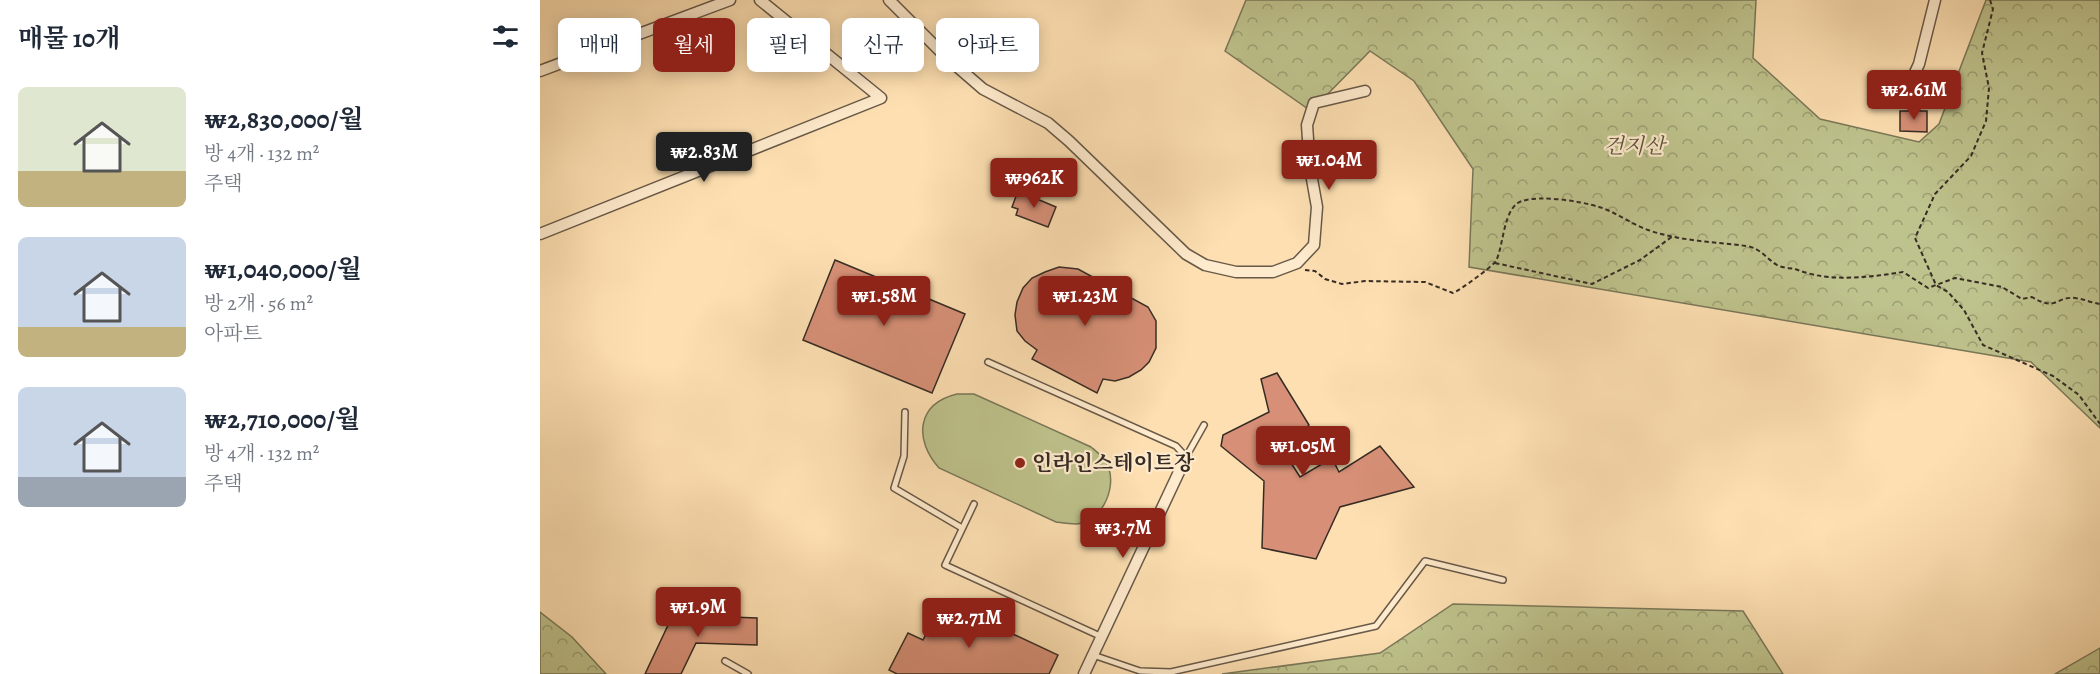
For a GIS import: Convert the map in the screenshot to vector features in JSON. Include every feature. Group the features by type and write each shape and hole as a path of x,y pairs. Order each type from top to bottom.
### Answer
{"street":[{"path":"540,71 730,0"},
{"path":"540,234 881,98 760,0"},
{"path":"889,0 946,57 983,89 1048,123 1186,254 1205,265 1236,272 1273,272 1288,267 1297,263 1314,245 1317,207 1310,168 1307,125 1314,103 1365,91"},
{"path":"1906,92 1919,64 1935,0"},
{"path":"1084,674 1186,457"}],"lane":[{"path":"988,362 1176,446 1186,457 1204,425"},
{"path":"905,412 903,456 894,488 962,528"},
{"path":"974,504 945,565 1102,637"},
{"path":"1093,655 1140,671 1171,672 1376,626 1425,561 1503,580"},
{"path":"725,661 748,674"}],"path":[{"path":"1990,0 1993,9 1982,53 1989,88 1986,121 1971,156 1935,194 1915,238 1936,285 1948,292 1964,310 1983,345 2053,376 2079,395 2100,424"},
{"path":"1288,267 1315,271 1325,279 1342,284 1365,281 1425,282 1453,293 1495,263 1511,211 1519,202 1532,199 1599,207 1647,230 1694,241 1749,246 1761,252 1778,266 1821,276 1878,276 1903,272 1928,288 1955,278 2002,288 2022,300 2032,297 2043,304 2073,298 2100,304"},
{"path":"1495,263 1592,284 1640,260 1674,236"}],"green space":[{"name":"건지산","path":"1246,0 1756,0 1753,58 1820,119 1919,142 1939,124 1986,0 2100,0 2100,428 2031,362 1469,267 1473,169 1414,81 1370,51 1311,111 1225,51"},
{"name":"인라인스테이트장","path":"957,394 974,394 1091,447 1102,456 1111,478 1108,496 1099,512 1085,522 1076,524 1056,522 939,468 926,446 923,424 933,406"},
{"path":"1453,604 1743,611 1783,674 1222,674 1380,653"},
{"path":"540,612 572,637 606,674 540,674"},
{"path":"2100,648 2100,674 2055,674"}],"building":[{"path":"1900,111 1927,111 1927,132 1900,131"},
{"path":"1018,191 1056,207 1048,227 1016,215 1018,209 1012,207"},
{"path":"835,260 965,314 932,393 803,340"},
{"path":"1059,267 1078,269 1148,307 1156,321 1156,348 1149,362 1141,370 1115,381 1103,379 1097,393 1032,359 1037,350 1017,331 1015,315 1017,302 1023,288 1032,278"},
{"path":"1277,373 1309,425 1284,452 1300,477 1332,458 1339,472 1380,446 1414,487 1340,507 1316,559 1262,548 1264,481 1221,446 1223,435 1269,412 1261,379"},
{"path":"942,601 1058,655 1049,674 897,674 889,670 908,633 923,640"},
{"path":"678,604 703,616 757,618 757,645 696,643 681,674 645,674"}],"place":[{"name":"인라인스테이트장","path":"1020,463"}]}
